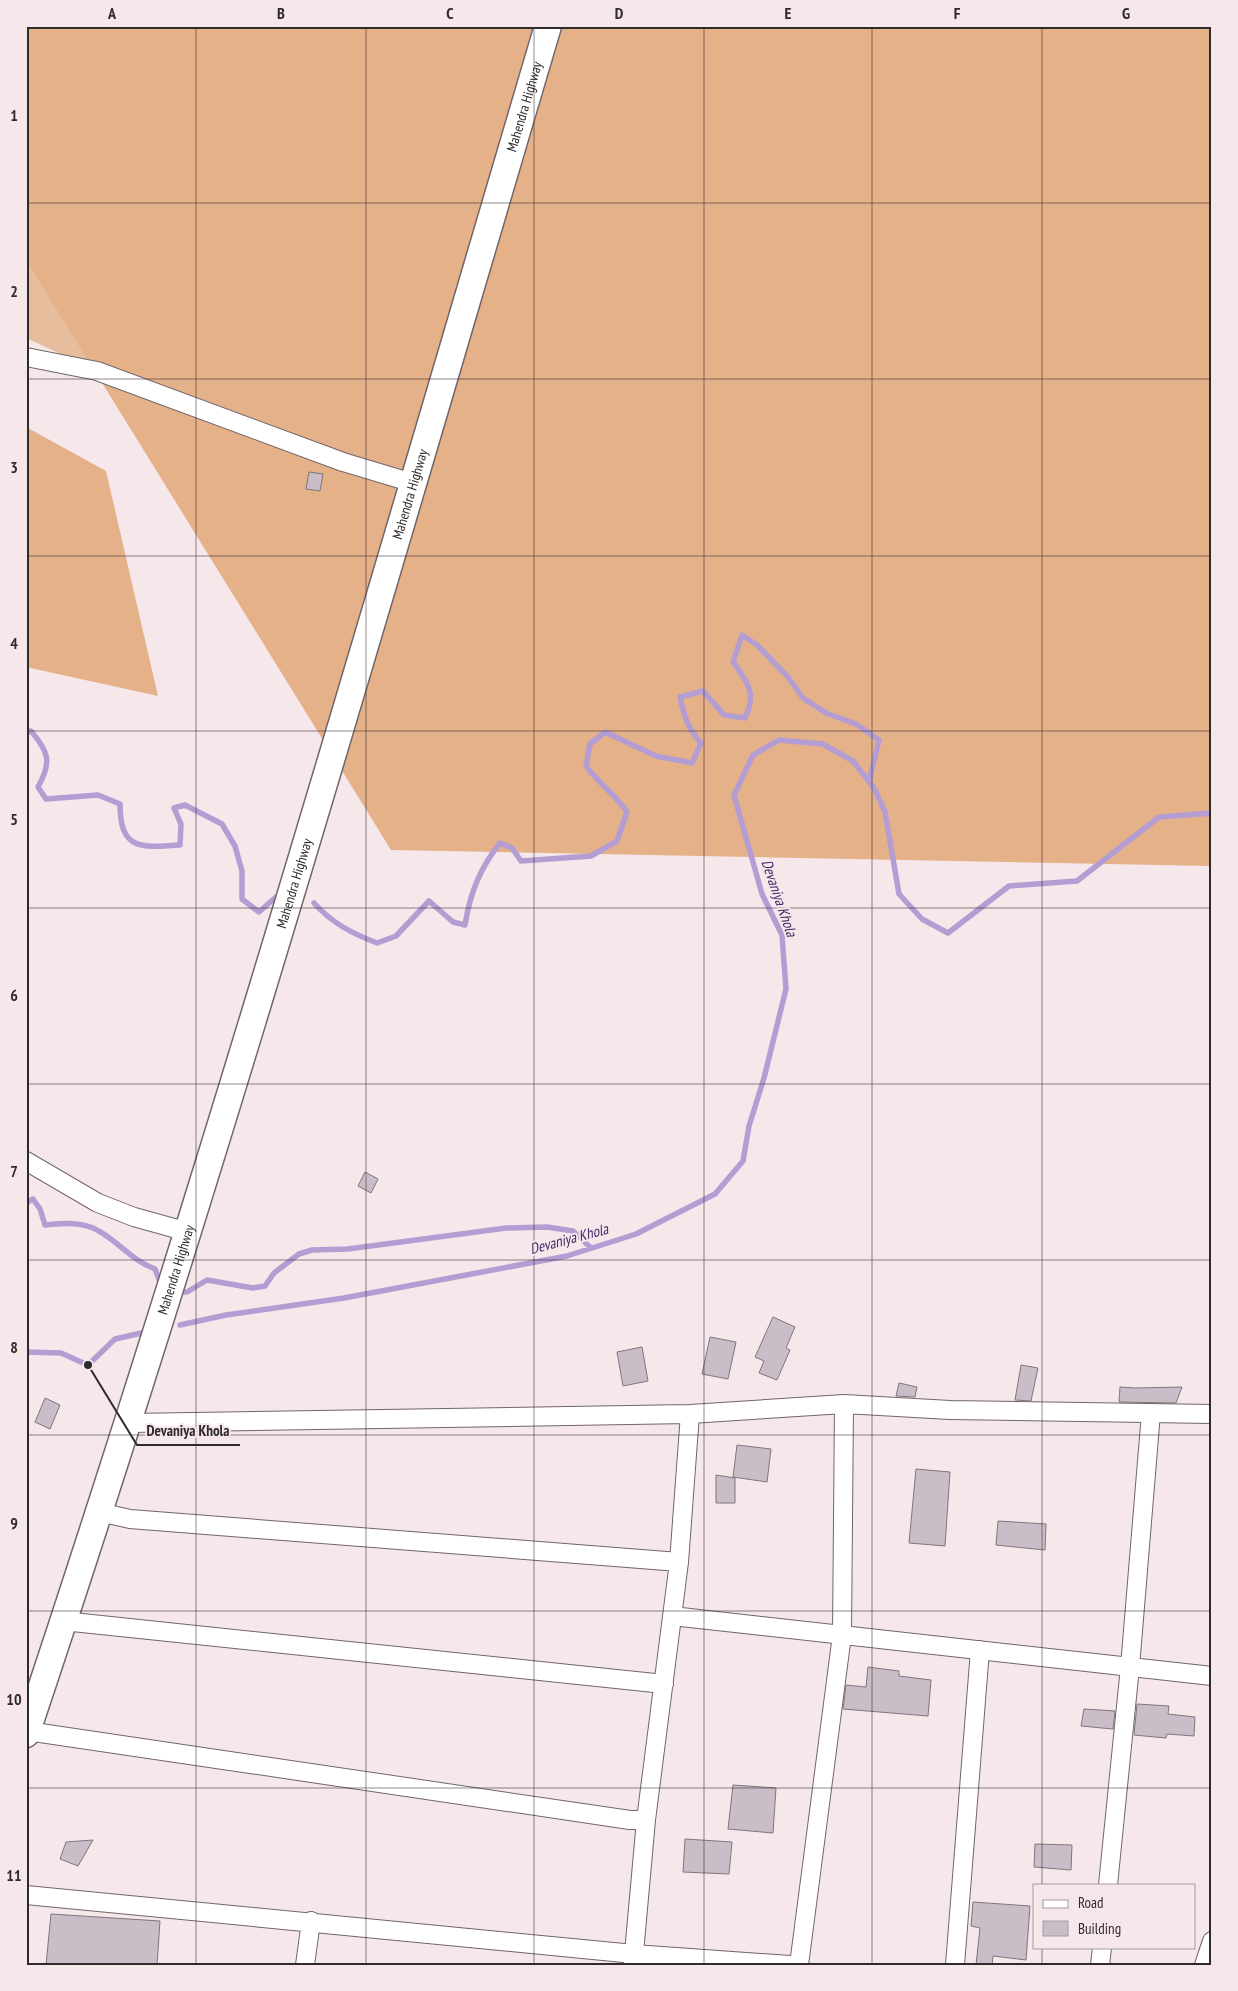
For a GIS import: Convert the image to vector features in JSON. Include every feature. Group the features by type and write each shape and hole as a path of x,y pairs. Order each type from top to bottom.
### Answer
{"highway":[{"name":"Mahendra Highway","path":"27,1732 148,1364 413,483 548,26"}],"street":[{"path":"26,357 97,371 342,462 413,483"},
{"path":"26,1161 98,1203 134,1217 188,1232"},
{"path":"129,1423 690,1414 844,1404 950,1410 1212,1414"},
{"path":"799,1965 842,1635 844,1404"},
{"path":"1108,1884 1130,1667 1152,1413"},
{"path":"633,1959 646,1820 679,1562 690,1414"},
{"path":"99,1512 130,1520 679,1562"},
{"path":"672,1616 1212,1676"},
{"path":"63,1621 664,1684"},
{"path":"955,1965 980,1650"},
{"path":"27,1732 621,1818 646,1820"},
{"path":"26,1895 311,1922 633,1959 790,1965"},
{"path":"305,1965 311,1922"},
{"path":"1204,1965 1212,1940"},
{"path":"1100,1965 1102,1948"}],"shaded area":[{"path":"26,26 1212,26 1212,866 391,850 26,260"},
{"path":"26,260 89,358 97,371 26,338"},
{"path":"26,427 106,471 158,696 26,667"}],"building":[{"path":"309,472 323,474 320,491 306,489"},
{"path":"365,1172 378,1179 371,1193 358,1186"},
{"path":"773,1317 795,1327 786,1348 790,1350 777,1380 759,1373 764,1361 755,1357"},
{"path":"710,1337 736,1342 728,1379 702,1374"},
{"path":"642,1347 648,1381 623,1386 617,1352"},
{"path":"1021,1365 1038,1368 1031,1401 1015,1400"},
{"path":"899,1383 917,1387 915,1397 896,1396"},
{"path":"1120,1387 1182,1387 1176,1403 1119,1402"},
{"path":"45,1398 60,1405 50,1429 35,1422"},
{"path":"737,1445 771,1449 767,1482 733,1477"},
{"path":"916,1469 950,1472 945,1546 909,1543"},
{"path":"716,1475 735,1478 735,1503 716,1503"},
{"path":"998,1521 1046,1524 1045,1550 996,1545"},
{"path":"868,1667 899,1671 899,1676 931,1680 928,1716 843,1709 846,1685 866,1687"},
{"path":"1137,1704 1169,1706 1168,1714 1195,1717 1194,1736 1167,1734 1166,1738 1134,1735"},
{"path":"1084,1709 1115,1711 1113,1729 1081,1726"},
{"path":"733,1785 776,1788 773,1833 728,1829"},
{"path":"685,1839 732,1842 729,1874 683,1872"},
{"path":"93,1840 78,1866 60,1859 66,1842"},
{"path":"1035,1844 1072,1845 1071,1870 1034,1867"},
{"path":"973,1902 1030,1906 1026,1960 993,1956 992,1965 976,1965 980,1928 971,1926"},
{"path":"51,1914 160,1921 157,1965 46,1965"}],"waterway":[{"path":"314,903 342,927 377,943 396,936 429,901 453,922 465,925 470,902 481,871 500,843 512,848 521,861 591,856 617,841 627,812 586,766 590,744 605,732 656,756 692,763 701,743 687,722 680,697 703,691 724,715 745,718 750,702 749,688 733,662 742,635 757,645 788,677 803,698 826,713 856,724 879,740 869,782"},
{"path":"26,732 31,731 45,751 47,764 38,787 46,799 98,795 120,804 121,819 128,838 135,843 154,846 180,845 181,824 174,808 185,805 222,824 235,846 242,871 242,899 259,912 276,897"},
{"name":"Devaniya Khola","path":"180,1325 226,1315 344,1298 567,1256 636,1234 715,1194 743,1161 749,1126 764,1078 786,989 782,935 762,894 734,795 753,755 779,740 823,744 853,761 874,788 885,812 899,894 922,919 948,933 1009,886 1077,881 1159,817 1212,813"},
{"path":"26,1203 33,1199 40,1209 45,1225 76,1224 88,1226 101,1232 138,1260 155,1269 162,1287"},
{"path":"175,1292 187,1292 207,1280 253,1288 265,1286 274,1273 299,1254 312,1250 348,1249 506,1228 547,1227 573,1231 591,1248"},
{"name":"Devaniya Khola","path":"26,1352 61,1353 88,1365 115,1339 146,1332"}],"place":[{"name":"Devaniya Khola","path":"88,1365"}]}
